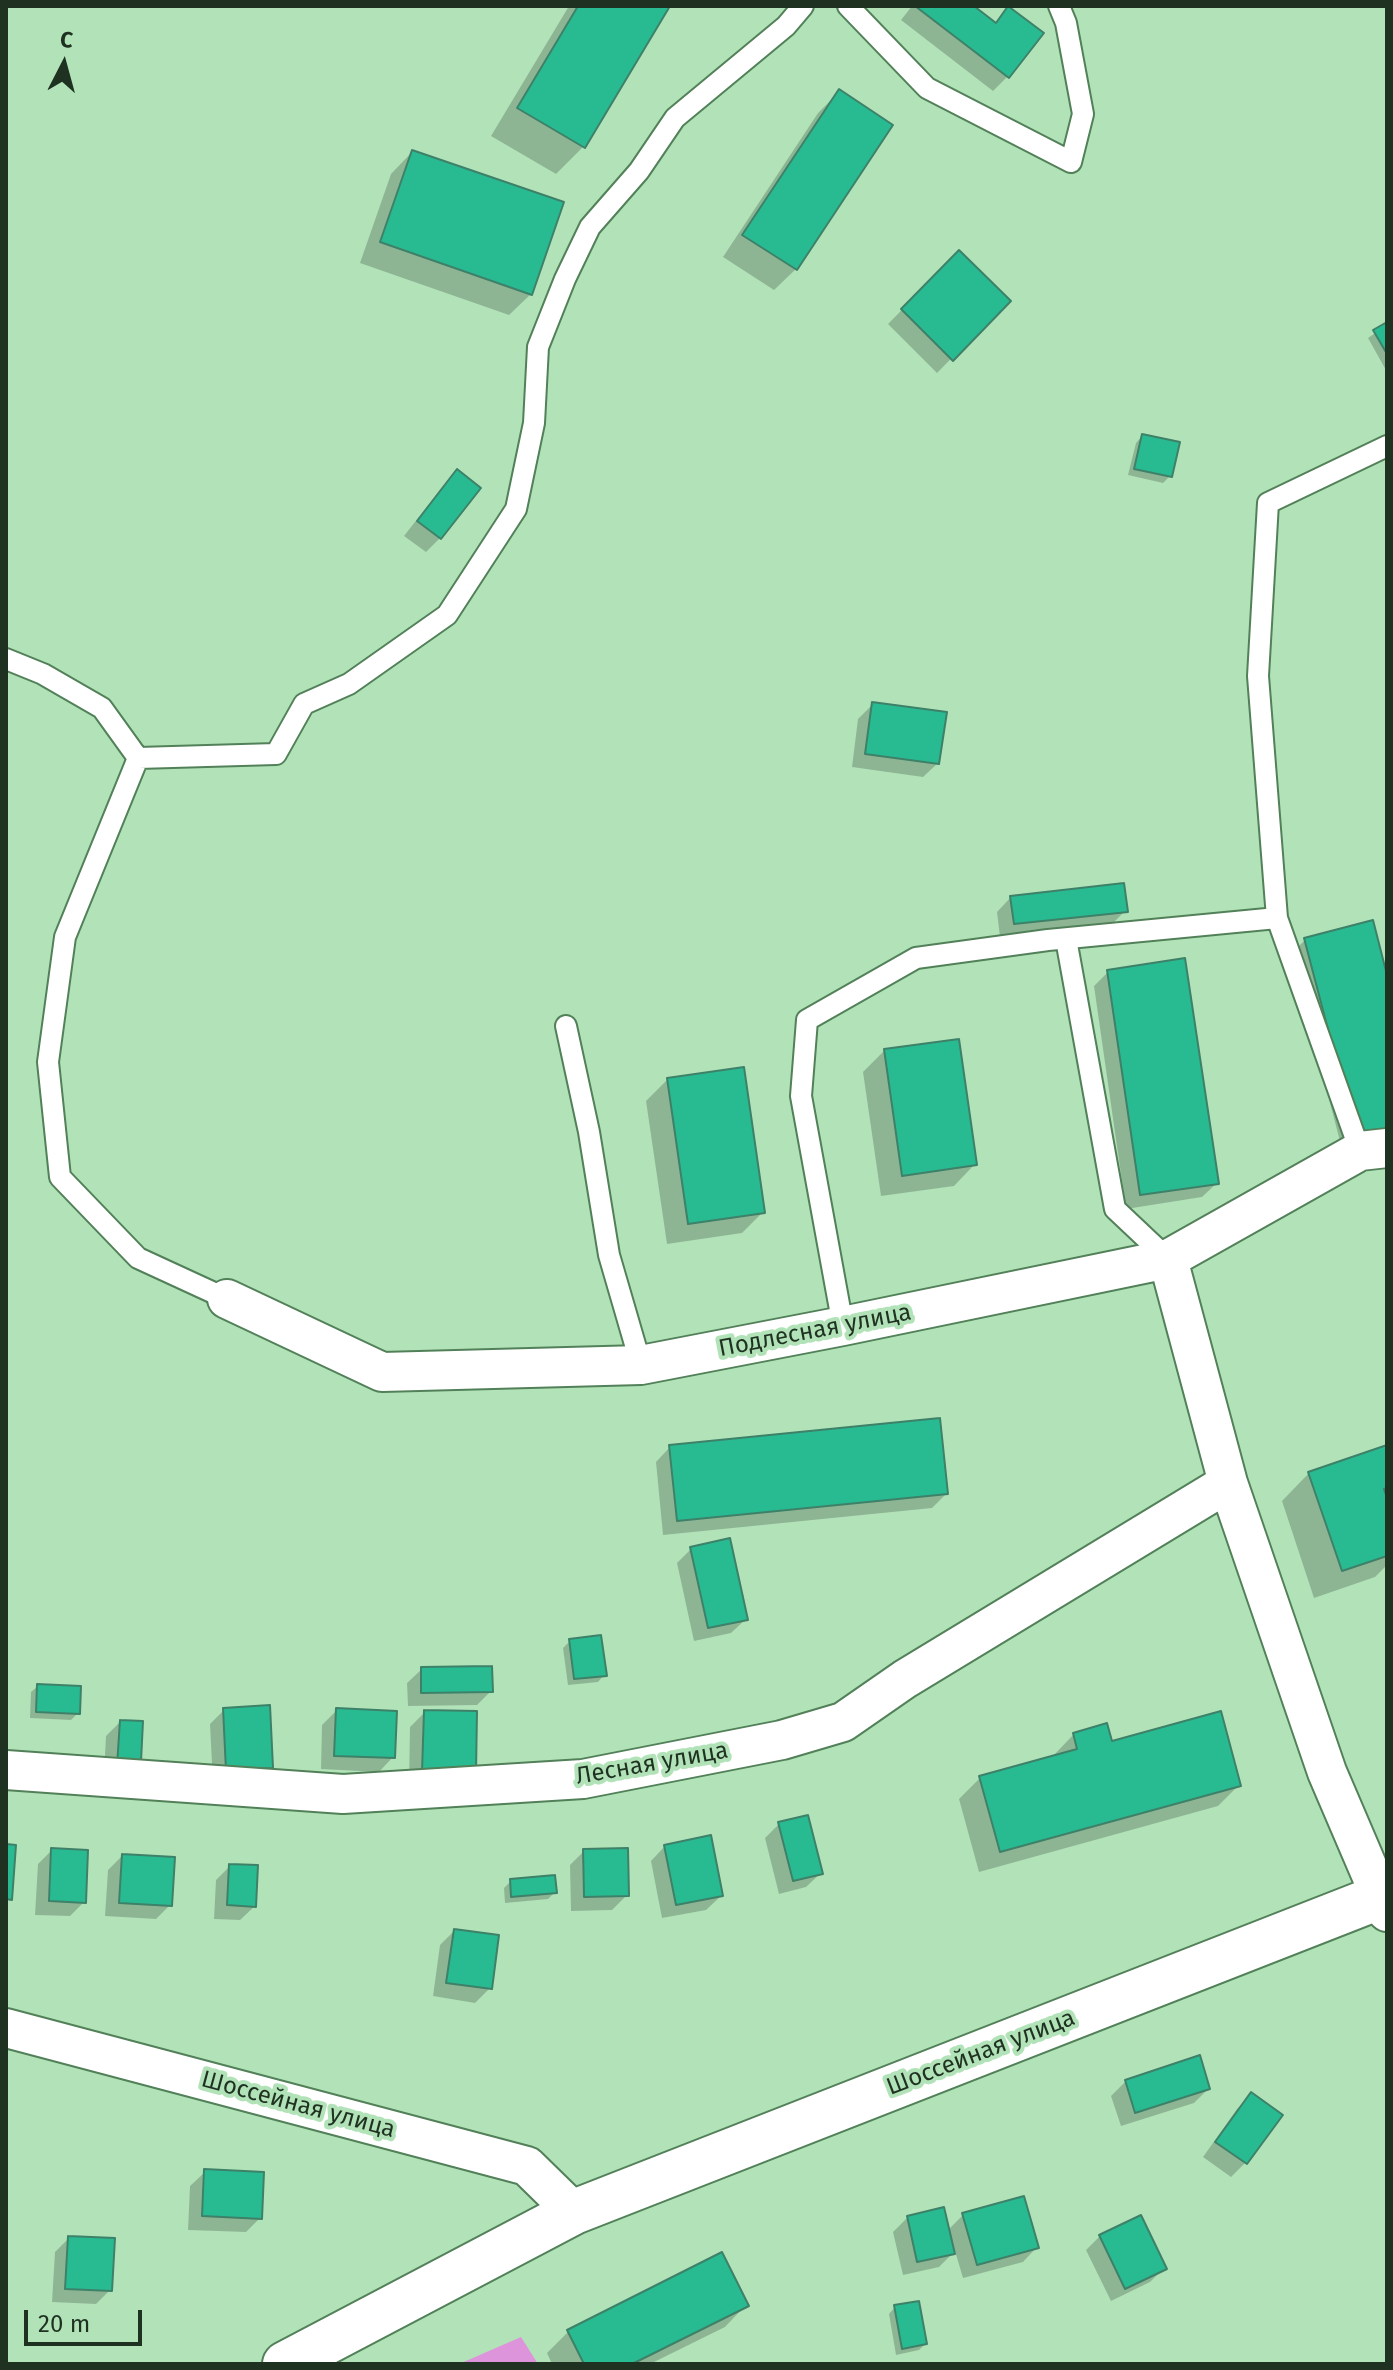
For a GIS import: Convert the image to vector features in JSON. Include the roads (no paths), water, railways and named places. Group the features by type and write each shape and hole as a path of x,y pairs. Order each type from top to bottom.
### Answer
{"main road":[{"name":"Шоссейная улица","path":"285,2364 574,2212 1385,1901"}],"street":[{"name":"Подлесная улица","path":"227,1299 382,1372 641,1365 1168,1259 1374,1150"},
{"path":"1168,1259 1228,1483 1327,1772 1385,1901"},
{"name":"Лесная улица","path":"6,1770 343,1794 583,1779 782,1740 843,1722 905,1679 1228,1483"},
{"name":"Шоссейная улица","path":"6,2028 527,2166 574,2212"}],"lane":[{"path":"138,758 276,754 304,704 349,684 447,615 516,509 534,423 538,347 590,227 639,171 675,118 786,26 803,6"},
{"path":"848,6 927,88 1071,162 1083,114 1066,23 1059,6"},
{"path":"1374,1150 1277,918 1258,676 1268,503 1387,446"},
{"path":"6,659 43,674 102,708 138,758"},
{"path":"138,758 65,937 48,1062 60,1177 138,1258 227,1299"},
{"path":"843,1326 801,1096 807,1020 916,958 1277,918"},
{"path":"1066,939 1115,1209 1168,1259"},
{"path":"566,1026 589,1132 609,1255 641,1365"}]}
